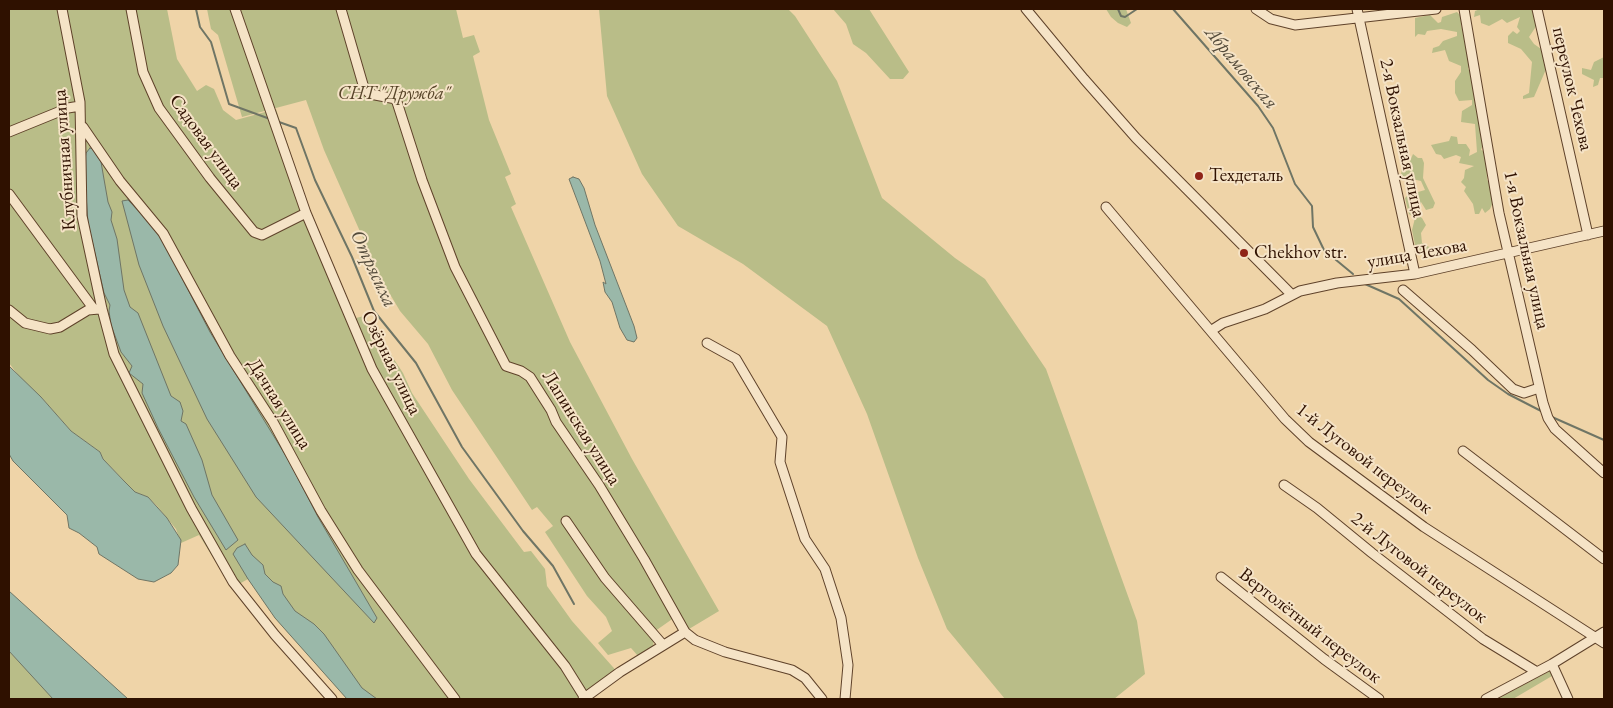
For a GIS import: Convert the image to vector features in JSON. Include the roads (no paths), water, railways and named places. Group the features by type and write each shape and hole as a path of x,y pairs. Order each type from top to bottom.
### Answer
{"street":[{"name":"Клубничная улица","path":"62,9 80,106 82,216 98,309"},
{"name":"Садовая улица","path":"132,9 143,72 159,108 210,178 254,232 262,235 306,213"},
{"name":"Озёрная улица","path":"235,9 306,213 372,369 462,532 490,573 574,679 584,699"},
{"name":"Лапинская улица","path":"341,9 364,88 370,94 396,99 422,180 456,267 506,366 521,370 530,377 551,410 556,422 599,485 644,559 685,632"},
{"path":"1026,9 1127,127 1291,294"},
{"path":"1256,9 1278,22 1304,25 1436,9"},
{"name":"2-я Вокзальная улица","path":"1357,9 1416,274"},
{"name":"1-я Вокзальная улица","path":"1464,9 1499,213 1546,412 1556,429 1604,474"},
{"name":"переулок Чехова","path":"1537,9 1588,235"},
{"path":"9,132 68,108 80,106"},
{"name":"Дачная улица","path":"81,123 120,181 163,233 225,348 273,422 321,511 358,570 455,699"},
{"name":"Клубничная улица","path":"9,194 98,309"},
{"name":"1-й Луговой переулок","path":"1106,207 1212,330 1285,419 1309,442 1424,527 1604,643"},
{"name":"улица Чехова","path":"1212,330 1223,323 1265,309 1291,294 1337,283 1416,274 1604,231"},
{"path":"1403,290 1485,361 1513,389 1524,394 1539,388"},
{"path":"9,310 26,323 50,329 60,327 98,309 120,366 191,508 224,567 233,582 275,635 332,699"},
{"path":"707,342 736,359 782,437 780,462 805,539 826,569 841,618 848,665 845,699"},
{"path":"1463,451 1604,559"},
{"name":"2-й Луговой переулок","path":"1284,485 1317,508 1360,544 1483,638 1537,672"},
{"path":"566,521 605,578 663,645"},
{"name":"Вертолётный переулок","path":"1222,577 1324,659 1379,699"},
{"path":"584,699 685,632 713,647 792,670 804,678 822,699"},
{"path":"1486,699 1552,664 1604,632"},
{"path":"1552,664 1568,699"}],"waterway":[{"name":"Отрясиха","path":"196,9 200,27 211,42 229,104 270,119"},
{"name":"Абрамовская","path":"1118,9 1121,16 1125,17 1137,9"},
{"name":"Абрамовская","path":"1173,9 1258,106 1273,128 1295,184 1312,206 1313,227 1324,250 1353,274"},
{"name":"Отрясиха","path":"279,122 296,128 315,180 352,257 374,311 416,363 462,447 523,531 553,566 574,604"},
{"name":"Абрамовская","path":"1365,284 1399,299 1488,380 1508,394 1543,412"},
{"name":"Абрамовская","path":"1552,417 1604,440"}],"place":[{"name":"Техдеталь","path":"1199,176"},
{"name":"Chekhov str.","path":"1244,253"}],"park label":[{"name":"СНТ \"Дружба\"","path":"394,94"}]}
